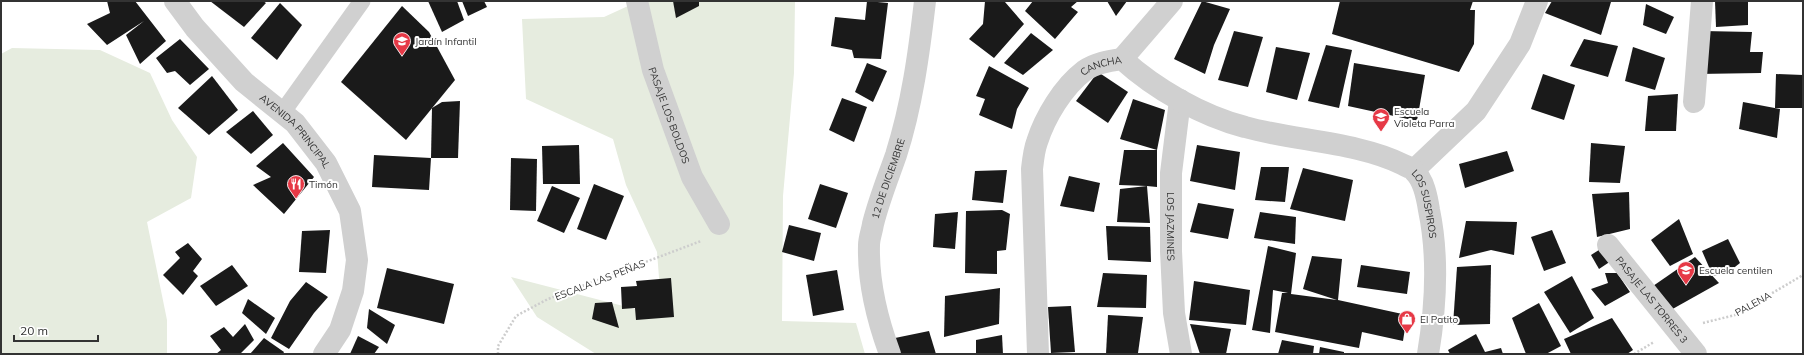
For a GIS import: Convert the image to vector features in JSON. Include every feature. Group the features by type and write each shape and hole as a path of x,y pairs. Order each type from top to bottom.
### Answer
{"street":[{"name":"AVENIDA PRINCIPAL","path":"175,1 195,28 244,82 295,123 326,163 350,211 357,260 353,291 340,330 324,354"},
{"name":"PASAJE LOS BOLDOS","path":"637,1 653,70 692,177 719,224"},
{"name":"12 DE DICIEMBRE","path":"890,354 880,329 871,284 869,243 880,196 896,155 908,110 919,55 925,1"},
{"path":"1122,58 1172,1"},
{"name":"LOS SUSPIROS","path":"1430,352 1436,296 1435,237 1426,191 1414,170 1476,111 1520,44 1537,1"},
{"path":"1694,102 1702,1"},
{"name":"CANCHA","path":"1038,354 1032,169 1036,143 1047,119 1070,84 1085,70 1103,62 1122,58 1133,69 1180,100 1212,116 1245,127 1386,156 1414,170"},
{"name":"LOS JAZMINES","path":"1180,100 1171,173 1171,189 1174,313 1181,354"},
{"name":"PASAJE LAS TORRES 3","path":"1608,245 1696,354"}],"lane":[{"path":"282,113 362,1"}],"path":[{"name":"ESCALA LAS PEÑAS","path":"498,354 498,346 516,316 548,299 709,238 719,224"},
{"name":"PALENA","path":"1676,329 1735,315 1803,275"}],"shaded area":[{"path":"639,1 795,1 794,73 783,196 782,321 856,323 865,354 596,354 537,317 511,277 662,316 657,252 626,185 613,139 526,99 522,19 604,17"},
{"path":"12,48 100,50 150,73 172,120 197,157 191,198 147,222 167,320 167,354 1,354 1,54"}],"building":[{"path":"107,1 135,1 166,41 140,64 126,35 144,21 107,45 87,24 110,13"},
{"path":"210,1 263,1 266,3 244,27"},
{"path":"428,1 457,1 464,20 442,32"},
{"path":"462,1 484,1 487,7 468,16"},
{"path":"673,1 699,1 699,6 676,18"},
{"path":"867,1 888,3 881,59 854,58 852,50 831,46 835,17 865,20"},
{"path":"985,1 1005,2 1024,24 994,58 969,39 983,24"},
{"path":"1033,1 1078,1 1071,7 1078,12 1055,39 1025,11"},
{"path":"1107,1 1127,1 1116,16"},
{"path":"1202,1 1230,9 1214,45 1205,74 1174,59"},
{"path":"1340,1 1473,1 1470,10 1475,10 1474,44 1459,72 1332,34"},
{"path":"1552,1 1611,2 1601,35 1545,13"},
{"path":"1715,1 1748,1 1748,25 1716,27"},
{"path":"280,3 302,25 277,60 251,38"},
{"path":"1646,4 1674,17 1666,34 1643,25"},
{"name":"Jardín Infantil","path":"402,6 429,32 455,80 406,140 341,82"},
{"path":"1234,31 1263,37 1248,87 1218,80"},
{"path":"1703,31 1752,32 1750,52 1763,52 1761,73 1697,74"},
{"path":"1031,33 1053,50 1023,75 1004,63"},
{"path":"180,39 209,69 190,85 175,71 167,73 156,58"},
{"path":"1584,39 1618,46 1608,77 1570,66"},
{"path":"1326,45 1352,50 1339,108 1308,101"},
{"path":"1276,47 1310,53 1297,100 1266,92"},
{"path":"1633,47 1665,58 1655,90 1625,81"},
{"path":"867,63 887,71 873,102 855,92"},
{"path":"1354,63 1425,75 1417,121 1348,106"},
{"path":"989,66 1029,88 1017,109 1012,129 979,115 985,99 976,96"},
{"path":"1098,72 1128,92 1108,123 1076,101"},
{"path":"1543,74 1575,85 1564,120 1531,109"},
{"path":"1776,74 1803,75 1803,108 1775,108"},
{"path":"212,76 238,110 209,135 178,108"},
{"path":"1678,94 1676,131 1645,131 1648,96"},
{"path":"842,98 867,107 854,142 829,130"},
{"path":"1133,99 1165,110 1157,150 1120,139"},
{"path":"460,101 458,158 431,158 432,108 442,102"},
{"path":"1743,102 1780,109 1777,138 1739,129"},
{"path":"253,111 273,135 251,154 226,132"},
{"path":"283,143 314,177 284,214 253,185 271,177 256,166"},
{"path":"1591,143 1625,146 1620,183 1589,182"},
{"path":"579,145 580,184 543,184 542,146"},
{"path":"1197,145 1240,152 1235,190 1190,181"},
{"path":"1124,150 1157,150 1157,187 1119,185"},
{"path":"1507,151 1514,171 1465,188 1459,164"},
{"path":"374,155 431,158 429,190 372,187"},
{"path":"511,158 537,159 536,211 510,210"},
{"path":"1261,167 1289,167 1285,202 1255,200"},
{"path":"1303,168 1353,180 1345,221 1290,209"},
{"path":"1007,170 1003,203 972,200 975,171"},
{"path":"1069,176 1100,183 1094,212 1060,206"},
{"path":"594,184 624,196 606,240 577,229"},
{"path":"820,184 848,193 836,228 808,219"},
{"path":"552,186 580,198 564,233 537,221"},
{"path":"1147,186 1150,223 1117,222 1120,189"},
{"path":"1629,192 1630,229 1597,237 1592,194"},
{"path":"1198,203 1234,209 1228,239 1190,232"},
{"path":"1002,210 1010,214 1006,250 997,251 997,274 965,273 966,211"},
{"path":"958,212 955,249 933,247 935,214"},
{"path":"1260,212 1296,217 1295,244 1254,238"},
{"path":"1679,219 1693,254 1670,266 1651,240"},
{"path":"1466,221 1517,222 1514,255 1491,250 1459,258"},
{"path":"789,225 821,233 814,261 782,252"},
{"path":"1106,226 1150,227 1151,262 1108,260"},
{"path":"330,230 326,273 299,272 302,231"},
{"path":"1552,230 1566,263 1544,271 1531,237"},
{"path":"1728,239 1740,263 1726,274 1713,276 1702,251"},
{"path":"188,243 202,259 193,271 198,276 183,295 163,275 180,258 175,252"},
{"path":"1268,246 1296,253 1291,294 1337,300 1303,289 1312,256 1342,259 1338,300 1407,315 1403,341 1362,332 1359,348 1275,332 1282,293 1288,293 1273,290 1270,333 1252,330"},
{"path":"1602,248 1611,261 1599,269 1591,255"},
{"name":"Escuela centilen","path":"1695,257 1719,283 1669,311 1653,286"},
{"path":"232,265 248,286 216,306 200,286"},
{"path":"1361,265 1410,272 1407,294 1357,287"},
{"path":"1491,265 1490,324 1453,325 1457,267"},
{"path":"387,268 454,284 444,324 377,308"},
{"path":"837,270 844,310 813,316 806,275"},
{"path":"1103,273 1147,275 1146,308 1097,307"},
{"path":"1605,273 1617,273 1630,292 1605,306 1591,289 1608,283"},
{"path":"1572,276 1594,318 1570,333 1544,292"},
{"path":"671,278 674,317 636,320 635,308 622,309 621,287 637,286 636,281"},
{"path":"1194,281 1250,290 1246,325 1189,320"},
{"path":"306,282 328,297 314,313 289,349 271,338 290,301"},
{"path":"1000,288 999,324 944,337 945,296"},
{"path":"248,299 275,318 266,334 242,313"},
{"path":"612,302 619,328 592,319 595,303"},
{"path":"1539,303 1561,346 1546,354 1526,354 1512,318"},
{"path":"1071,306 1075,352 1051,353 1048,307"},
{"path":"369,309 395,325 387,344 367,328"},
{"path":"1108,315 1143,317 1138,353 1106,354"},
{"path":"1612,318 1633,350 1627,354 1571,354 1564,339"},
{"path":"245,324 254,340 240,354 216,354 221,350 210,336 224,327 233,337"},
{"path":"1190,324 1231,329 1226,354 1200,354"},
{"path":"929,331 936,354 900,354 895,338"},
{"path":"1476,334 1485,352 1501,348 1503,354 1450,354 1448,350"},
{"path":"1002,335 1003,354 976,354 976,340"},
{"path":"358,336 379,347 374,354 350,354"},
{"path":"264,338 284,352 283,354 250,354"},
{"path":"1282,340 1314,346 1313,354 1278,354"},
{"path":"1320,347 1344,352 1344,354 1319,354"}],"place":[{"name":"Jardín Infantil","path":"402,56"},
{"name":"Escuela Violeta Parra","path":"1381,132"},
{"name":"Timón","path":"296,199"},
{"name":"Escuela centilen","path":"1686,285"},
{"name":"El Patito","path":"1407,334"}]}
